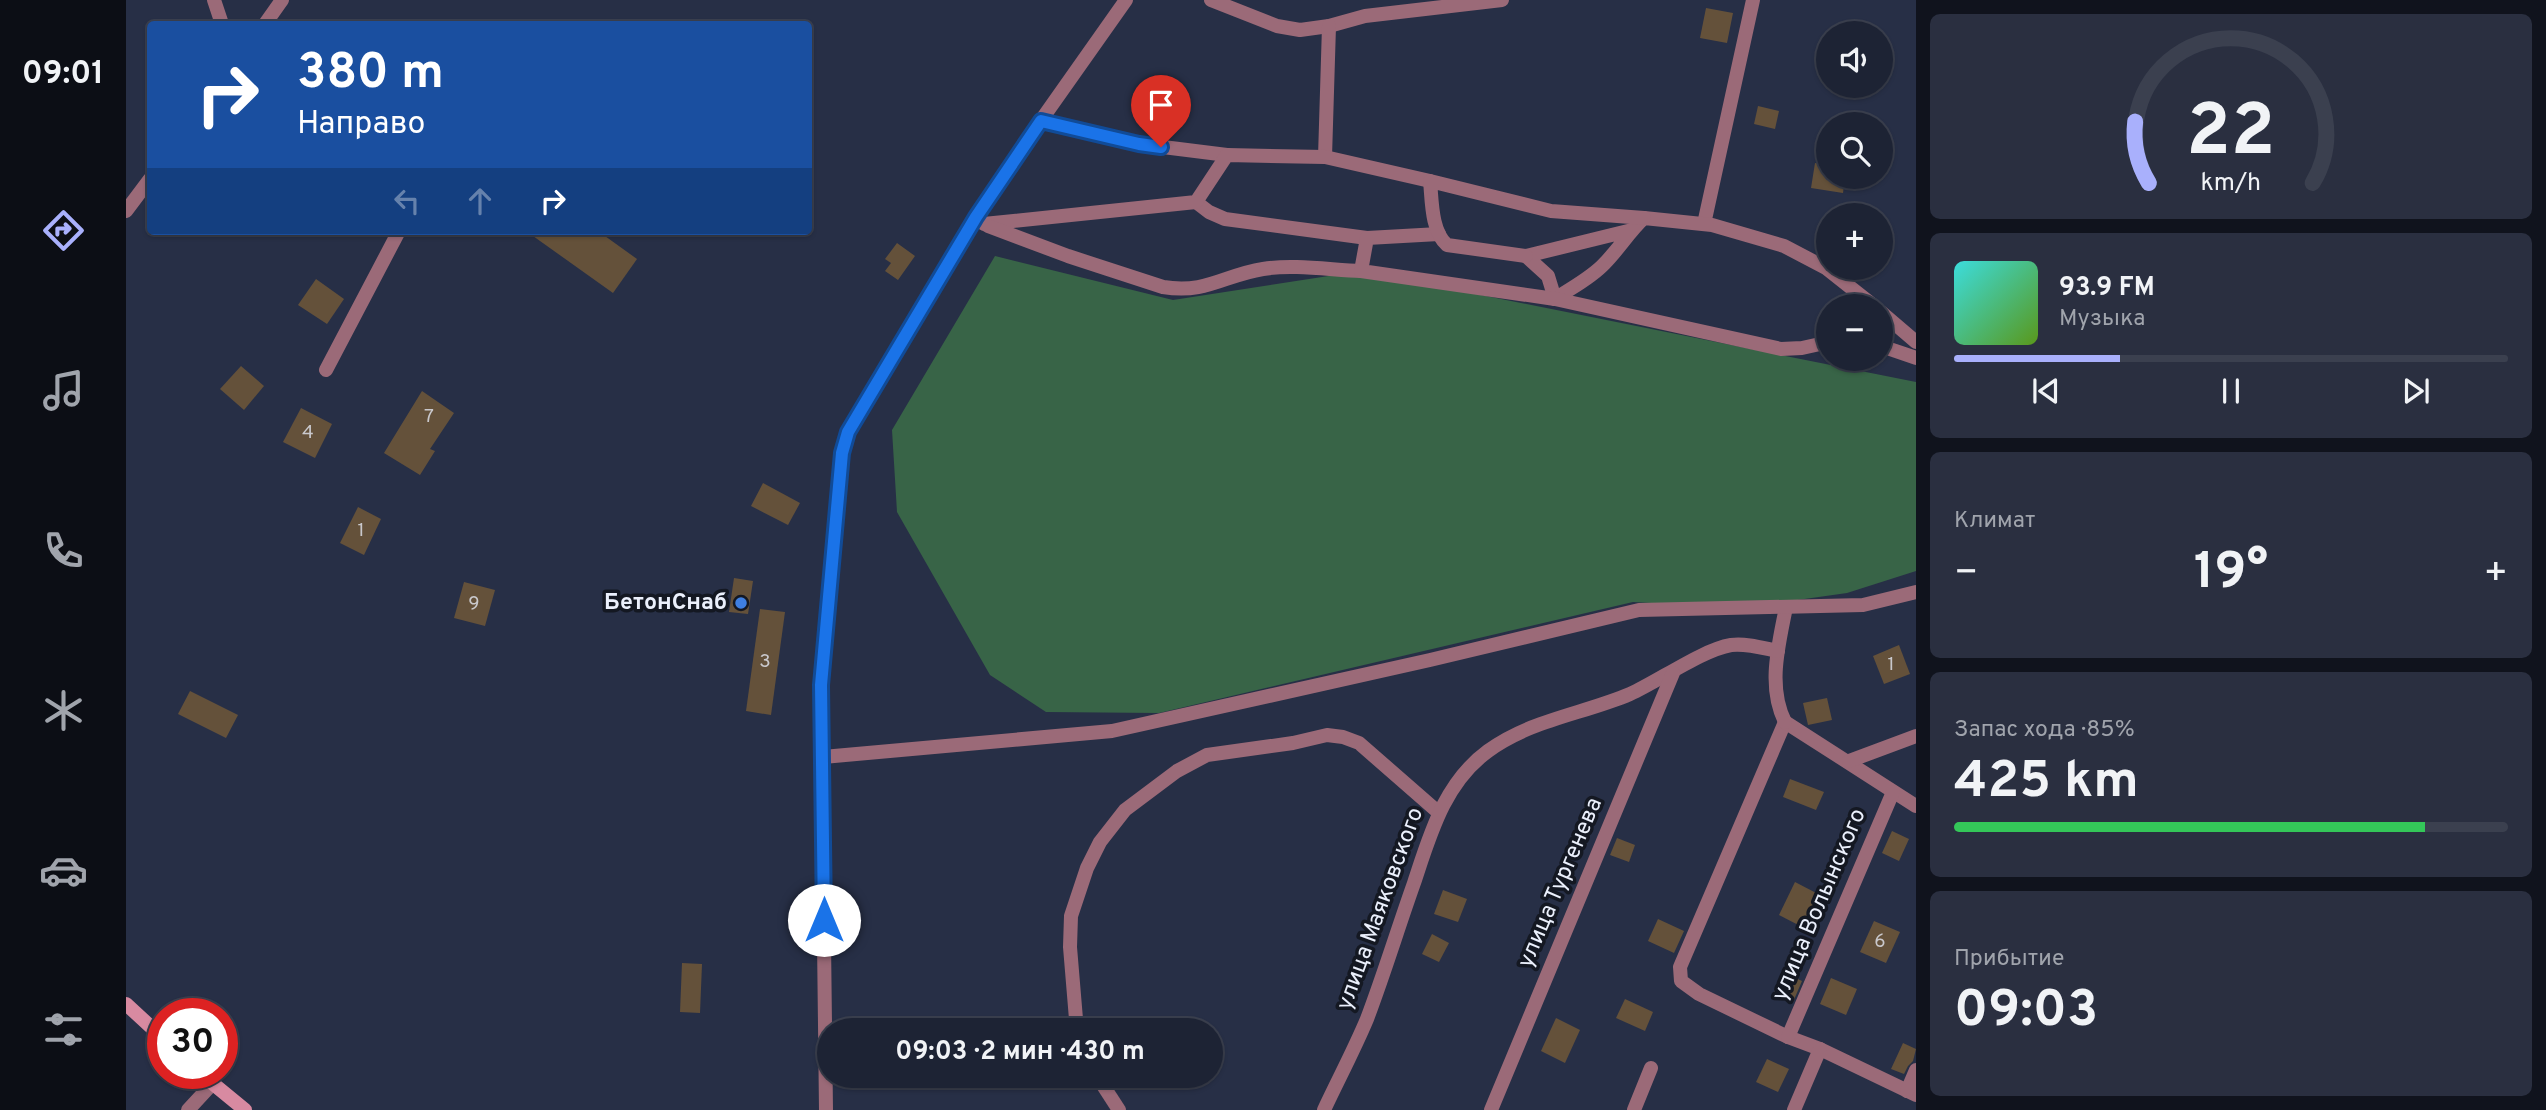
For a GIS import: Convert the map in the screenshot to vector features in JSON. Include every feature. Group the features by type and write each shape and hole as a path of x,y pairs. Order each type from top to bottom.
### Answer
{"main road":[{"path":"126,1004 147,1023"},
{"path":"218,1089 245,1110"}],"street":[{"path":"214,0 221,21"},
{"path":"267,21 282,0"},
{"path":"825,1110 824,757 821,685 842,453 848,432 859,412 1041,121 1126,0"},
{"path":"1211,0 1277,26 1300,30 1329,26 1365,16 1502,0"},
{"path":"1703,224 1753,0"},
{"path":"1325,157 1329,26"},
{"path":"1041,121 1139,144 1227,155 1325,157 1551,211 1703,224 1784,246 1826,268 1859,294"},
{"path":"1196,202 1227,155"},
{"path":"1430,181 1439,234 1447,245 1525,256 1632,230"},
{"path":"126,211 147,182"},
{"path":"980,221 1196,202 1225,219 1367,238 1439,234"},
{"path":"1555,299 1601,267 1644,218"},
{"path":"980,221 1068,256 1174,289 1207,286 1265,269 1361,271 1555,299 1781,349 1816,345"},
{"path":"326,370 397,235"},
{"path":"1361,271 1367,238"},
{"path":"1525,256 1548,276 1555,299"},
{"path":"1893,322 1916,342"},
{"path":"1893,350 1916,358"},
{"path":"824,757 1112,731 1639,610 1863,605 1916,592"},
{"path":"1786,607 1776,681 1777,703 1785,722 1916,806"},
{"name":"улица Маяковского","path":"1324,1110 1366,1019 1438,812 1460,777 1488,750 1537,725 1629,694 1714,651 1732,645 1778,651"},
{"name":"улица Тургенева","path":"1490,1110 1673,673"},
{"path":"1785,722 1680,967 1681,981 1699,994 1912,1093 1916,1070"},
{"path":"1076,1018 1069,926 1073,906 1087,868 1107,830 1125,810 1191,762 1219,752 1293,743 1327,735 1343,737 1359,743 1438,812"},
{"path":"1849,761 1916,736"},
{"name":"улица Волынского","path":"1788,1037 1893,792"},
{"path":"1794,1110 1820,1049"},
{"path":"1634,1110 1651,1068"},
{"path":"1105,1088 1119,1110"},
{"path":"188,1110 207,1089"}],"green space":[{"path":"995,256 1173,300 1361,271 1816,362 1816,371 1861,371 1916,382 1916,571 1847,593 1742,608 1633,602 1159,713 1046,712 990,675 897,512 892,430"}],"building":[{"path":"1706,8 1733,13 1727,43 1700,38"},
{"path":"1758,106 1779,111 1775,129 1754,124"},
{"path":"1815,163 1816,163 1816,189 1811,188"},
{"path":"1817,189 1844,189 1843,193"},
{"path":"532,235 604,235 637,259 613,293"},
{"path":"897,243 915,256 898,280 885,271 891,263 885,259"},
{"path":"316,279 344,299 327,324 298,305"},
{"path":"241,366 264,386 244,410 220,389"},
{"path":"422,391 454,413 430,449 435,451 420,475 384,453"},
{"path":"301,408 332,424 315,458 283,442"},
{"path":"763,483 800,503 788,525 751,506"},
{"path":"358,507 381,519 364,555 340,543"},
{"path":"734,578 753,581 748,614 729,612"},
{"path":"464,582 495,590 485,626 454,618"},
{"path":"760,609 785,612 771,715 746,711"},
{"path":"1899,645 1910,674 1884,684 1873,656"},
{"path":"190,691 238,715 226,738 178,714"},
{"path":"1827,698 1832,720 1808,725 1803,703"},
{"path":"1790,779 1824,792 1816,810 1783,797"},
{"path":"1892,831 1909,839 1899,861 1882,853"},
{"path":"1617,838 1635,845 1629,862 1610,855"},
{"path":"1795,882 1822,896 1806,929 1779,915"},
{"path":"1443,890 1467,899 1458,922 1434,914"},
{"path":"1658,919 1684,931 1674,953 1648,941"},
{"path":"1874,921 1900,932 1886,963 1860,952"},
{"path":"1432,934 1449,943 1439,962 1422,954"},
{"path":"682,963 702,964 700,1013 680,1012"},
{"path":"1783,972 1802,981 1793,1002 1774,993"},
{"path":"1831,978 1857,989 1846,1015 1820,1004"},
{"path":"1625,999 1653,1012 1645,1031 1616,1018"},
{"path":"1556,1018 1580,1030 1565,1063 1541,1051"},
{"path":"1903,1043 1916,1049 1913,1061 1904,1074 1891,1069"},
{"path":"1767,1059 1789,1069 1778,1092 1756,1082"}],"place":[{"name":"БетонСнаб","path":"741,603"}],"route":[{"path":"824,920 821,685 842,453 848,432 976,217 1041,121 1161,147"}]}
